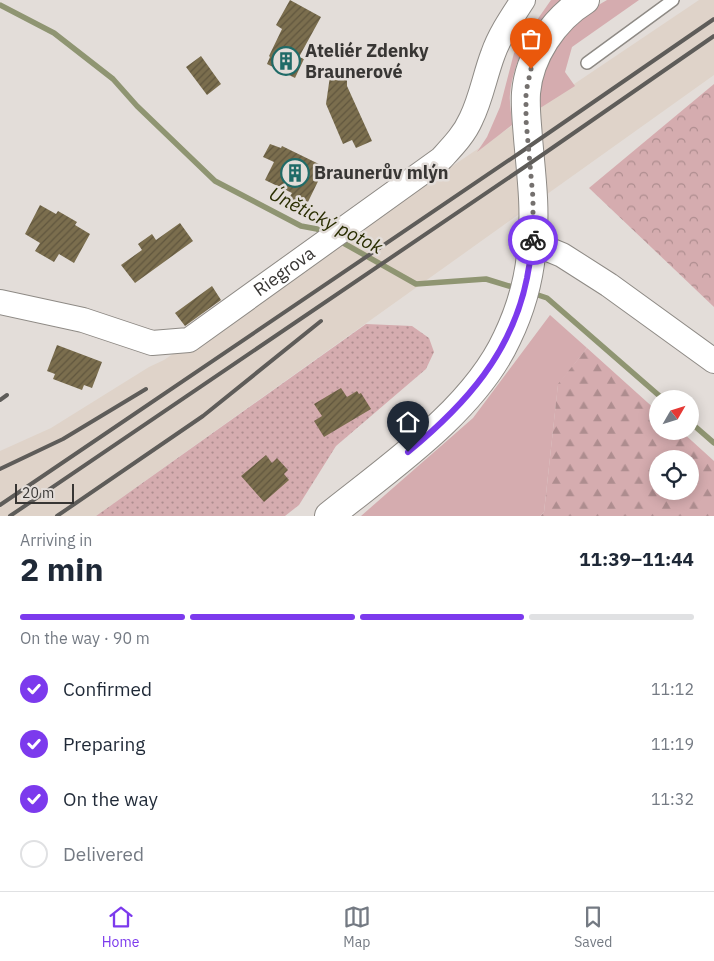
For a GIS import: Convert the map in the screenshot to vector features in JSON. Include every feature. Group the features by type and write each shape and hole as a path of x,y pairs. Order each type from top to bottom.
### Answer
{"main road":[{"path":"329,516 423,440 463,402 494,362 506,339 520,308 531,254 533,198 526,120 526,92 529,76 549,33 565,15 585,0"}],"street":[{"name":"Riegrova","path":"0,302 83,320 152,344 189,340 441,159 465,130 488,93 496,46 523,0"},
{"path":"531,254 562,255 609,284 714,361"}],"lane":[{"path":"587,63 673,0"}],"shaded area":[{"path":"699,0 714,0 714,75 96,516 0,516 0,451 51,428 149,367 164,360"}],"green space":[{"path":"551,0 563,0 543,19 527,41 516,67 510,94 512,125 477,152 487,137 500,107 514,53"},
{"path":"607,0 639,0 572,47 565,72 575,86 537,110 540,84 546,62 559,40 576,22"},
{"path":"714,84 714,307 589,188"},
{"path":"550,315 587,348 558,385 544,512 540,516 361,516 473,418"},
{"path":"366,324 412,326 429,338 434,352 426,369 336,446 299,505 285,516 96,516"},
{"path":"587,348 649,404 649,440 691,440 714,461 714,516 540,516 544,512 558,384"}],"building":[{"path":"290,0 321,17 299,57 304,59 295,78 267,64 282,29 276,25"},
{"path":"201,56 221,84 207,95 186,67"},
{"path":"330,76 347,79 347,86 372,141 356,148 352,140 343,144 326,104"},
{"name":"Braunerův mlýn","path":"270,144 281,148 282,146 325,167 306,206 289,198 292,193 265,180 274,162 263,157"},
{"path":"40,205 56,214 58,211 77,222 75,225 90,234 74,263 59,254 54,262 35,251 40,243 25,234"},
{"path":"180,223 193,241 135,283 121,265 142,250 138,244 152,234 156,240"},
{"path":"212,286 221,300 185,326 175,313"},
{"path":"57,345 102,362 92,388 84,385 82,390 53,379 55,374 47,371"},
{"path":"341,388 347,397 357,391 359,394 361,393 371,409 324,437 314,421 322,416 314,404"},
{"path":"266,455 272,463 277,458 288,470 284,474 289,480 264,502 241,476"}],"waterway":[{"name":"Únětický potok","path":"0,5 54,33 113,79 137,106 215,181 301,226 317,229 326,234"},
{"name":"Únětický potok","path":"338,240 416,284 486,279 519,289"},
{"name":"Únětický potok","path":"532,293 547,298 653,390"},
{"name":"Únětický potok","path":"699,430 714,443"}],"railway":[{"path":"0,505 714,19"},
{"path":"10,516 529,164 714,36"},
{"path":"57,516 203,416 321,321"},
{"path":"0,469 63,439 146,389"},
{"path":"0,400 7,395"}],"way so far":[{"path":"531,69 526,92 526,120 533,198 533,240"}],"place":[{"name":"Ateliér Zdenky Braunerové","path":"286,61"},
{"name":"Braunerův mlýn","path":"295,173"}],"route":[{"path":"408,452 463,402 494,362 520,308 533,240"}]}
